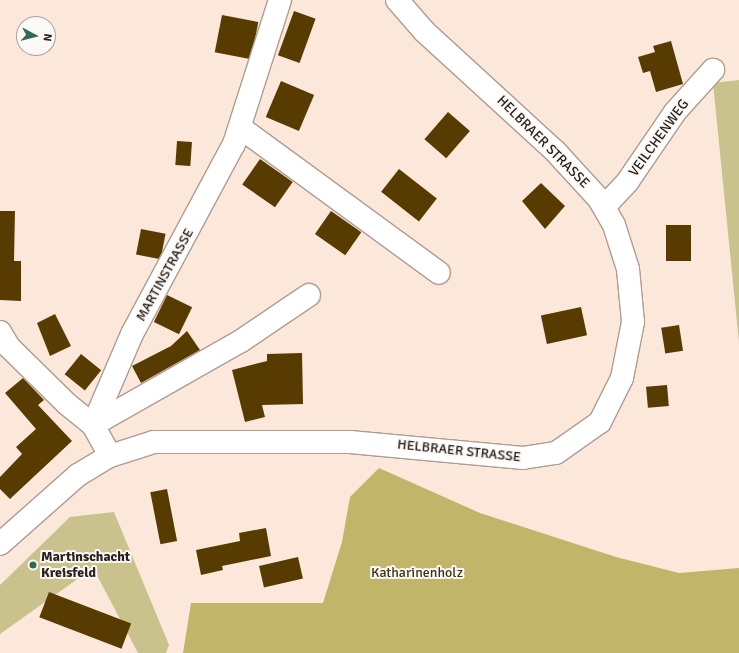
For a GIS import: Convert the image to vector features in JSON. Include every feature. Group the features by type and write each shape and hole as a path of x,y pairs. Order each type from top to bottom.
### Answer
{"street":[{"name":"MARTINSTRASSE","path":"93,425 132,334 210,193 241,128 280,0"},
{"name":"HELBRAER STRASSE","path":"0,544 59,490 110,456 154,442 219,439 387,444 523,458 545,456 567,448 590,432 608,410 622,378 631,340 633,305 628,269 604,207 556,152 424,31 397,0"},
{"name":"VEILCHENWEG","path":"604,207 628,181 675,112 713,70"},
{"path":"241,128 439,273"},
{"path":"93,425 241,341 309,295"},
{"path":"0,332 9,347 66,404 93,425 110,456"}],"shaded area":[{"path":"739,80 739,342 713,83"},
{"path":"114,512 169,645 166,653 138,653 93,568 0,634 0,585 70,517"}],"green space":[{"name":"Katharinenholz","path":"379,468 480,513 616,557 679,573 739,568 739,653 183,653 191,603 323,603 342,542 350,497"}],"building":[{"path":"294,11 316,19 300,63 278,55"},
{"path":"222,15 258,22 251,59 215,52"},
{"path":"671,41 683,84 656,92 650,71 643,73 638,57 655,52 653,46"},
{"path":"281,81 314,95 299,131 266,117"},
{"path":"448,112 470,131 446,158 424,139"},
{"path":"177,141 192,142 190,166 175,165"},
{"path":"260,159 293,182 275,207 242,184"},
{"path":"399,169 437,199 419,221 381,192"},
{"path":"541,183 565,206 545,229 522,201"},
{"path":"0,211 15,211 14,261 21,261 21,301 0,300"},
{"path":"331,211 361,232 345,255 315,234"},
{"path":"666,225 691,225 691,261 666,261"},
{"path":"141,229 166,234 161,259 136,255"},
{"path":"167,295 192,307 179,334 154,322"},
{"path":"581,307 587,335 547,344 541,316"},
{"path":"55,314 71,346 50,356 37,323"},
{"path":"679,325 683,351 665,353 661,328"},
{"path":"187,331 200,350 141,383 132,366 171,346"},
{"path":"302,353 303,404 262,405 265,417 245,422 232,370 267,361 267,354"},
{"path":"81,354 101,370 85,391 65,374"},
{"path":"23,378 44,400 38,405 72,441 10,499 0,489 0,477 22,454 16,447 36,429 5,393"},
{"path":"667,385 669,406 648,408 646,387"},
{"path":"167,489 177,541 160,544 150,492"},
{"path":"266,528 271,556 222,566 223,570 201,575 196,550 240,541 239,533"},
{"path":"298,557 303,578 264,587 259,566"},
{"path":"49,592 131,624 121,649 39,617"}],"place":[{"name":"Martinschacht Kreisfeld","path":"33,565"}]}
